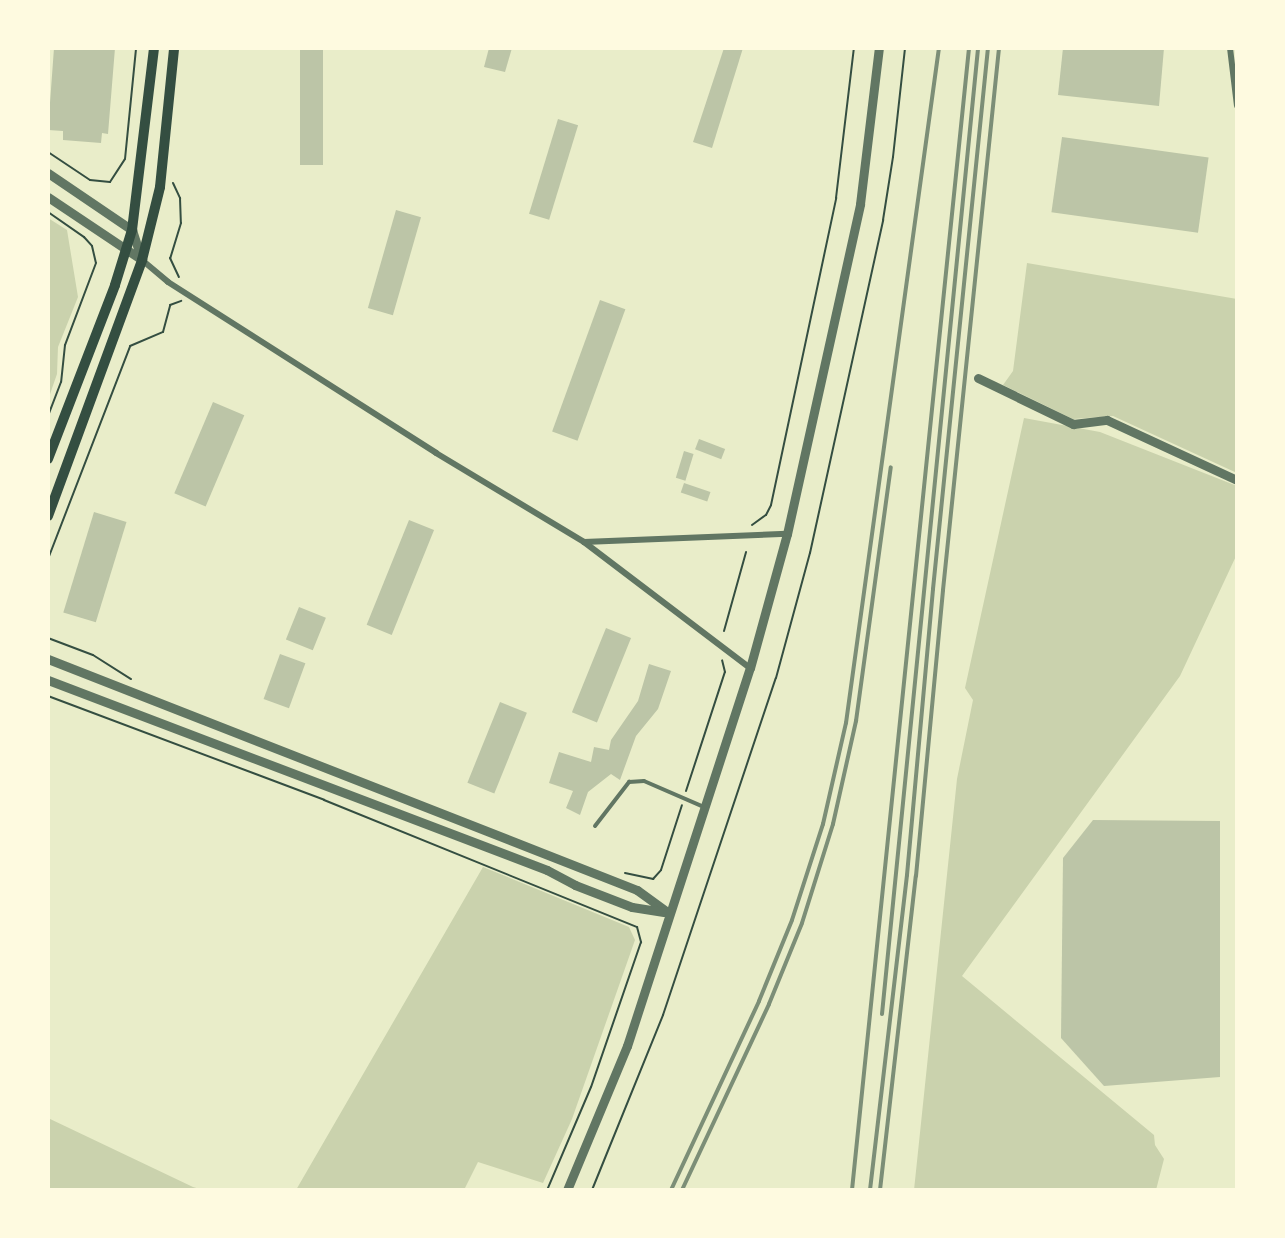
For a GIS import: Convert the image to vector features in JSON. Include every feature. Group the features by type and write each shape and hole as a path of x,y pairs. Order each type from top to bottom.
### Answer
{"main road":[{"path":"48,459 126,252 132,230 154,48"},
{"path":"48,516 142,261 160,187 174,48"}],"street":[{"path":"567,1190 627,1046 750,668 787,534 860,204 879,48"},
{"path":"1230,48 1237,106"},
{"path":"48,173 132,230 142,261"},
{"path":"48,197 142,261 168,282 406,434 584,542 750,668"},
{"path":"978,378 1073,424 1107,420 1237,480"},
{"path":"584,542 787,534"},
{"path":"48,658 637,890 669,913"},
{"path":"48,680 536,866 575,885 623,903 669,913"}],"lane":[{"path":"595,826 629,782 644,780 705,807"}],"path":[{"path":"48,152 90,180 110,182 125,159 136,48"},
{"path":"746,526 766,515 771,505 836,198 854,48"},
{"path":"592,1190 663,1015 785,644 810,553 883,220 893,157 905,48"},
{"path":"171,180 180,198 181,224 170,258 173,268 184,281"},
{"path":"48,212 84,237 92,246 96,263 64,345 61,382 48,416"},
{"path":"48,560 129,346 163,333 170,305 185,301"},
{"path":"724,631 746,552"},
{"path":"48,638 93,656 134,680"},
{"path":"625,873 653,879 661,870 725,672 725,664 717,654"},
{"path":"48,696 324,800 637,927 641,942 591,1087 547,1190"}],"green space":[{"path":"48,218 67,230 78,297 58,347 57,374 48,400"},
{"path":"1027,263 1237,299 1237,473 1113,416 1073,419 1003,385 1013,371"},
{"path":"1024,418 1100,432 1237,486 1237,554 1180,676 962,976 1154,1135 1155,1145 1164,1159 1156,1190 914,1190 957,779 973,700 965,688"},
{"path":"483,867 629,927 635,940 572,1119 543,1183 478,1162 464,1190 296,1190"},
{"path":"48,1118 193,1187 203,1190 48,1190"}],"building":[{"path":"54,48 115,48 108,134 102,133 101,143 63,140 63,131 48,130"},
{"path":"300,48 323,48 323,165 300,165"},
{"path":"489,48 512,48 505,72 484,67"},
{"path":"724,48 743,48 712,148 693,142"},
{"path":"1063,48 1164,48 1159,106 1058,95"},
{"path":"558,119 578,125 549,220 529,214"},
{"path":"1062,137 1209,158 1198,233 1051,212"},
{"path":"396,210 421,217 393,315 368,308"},
{"path":"600,300 625,309 577,441 552,432"},
{"path":"213,402 244,415 206,506 174,493"},
{"path":"699,439 725,449 721,459 695,449"},
{"path":"684,451 694,454 685,481 676,478"},
{"path":"684,483 710,492 707,502 681,492"},
{"path":"94,512 127,522 96,622 63,612"},
{"path":"409,520 434,530 392,635 367,625"},
{"path":"299,607 326,618 313,650 286,639"},
{"path":"606,628 631,638 597,722 572,712"},
{"path":"280,654 305,663 289,708 264,699"},
{"path":"649,664 671,671 658,709 636,736 620,780 611,774 588,792 580,815 566,808 573,791 549,783 559,752 591,762 594,747 609,750 611,740 638,701"},
{"path":"500,702 527,713 494,794 467,783"},
{"path":"1093,820 1220,821 1220,1077 1104,1086 1061,1038 1063,858"}],"railway":[{"path":"671,1190 759,1001 792,920 823,824 846,723 939,48"},
{"path":"852,1190 969,48"},
{"path":"882,1014 978,48"},
{"path":"870,1190 907,875 933,589 988,48"},
{"path":"880,1190 916,876 999,48"},
{"path":"682,1190 769,1004 802,923 833,824 856,721 891,467"}]}
